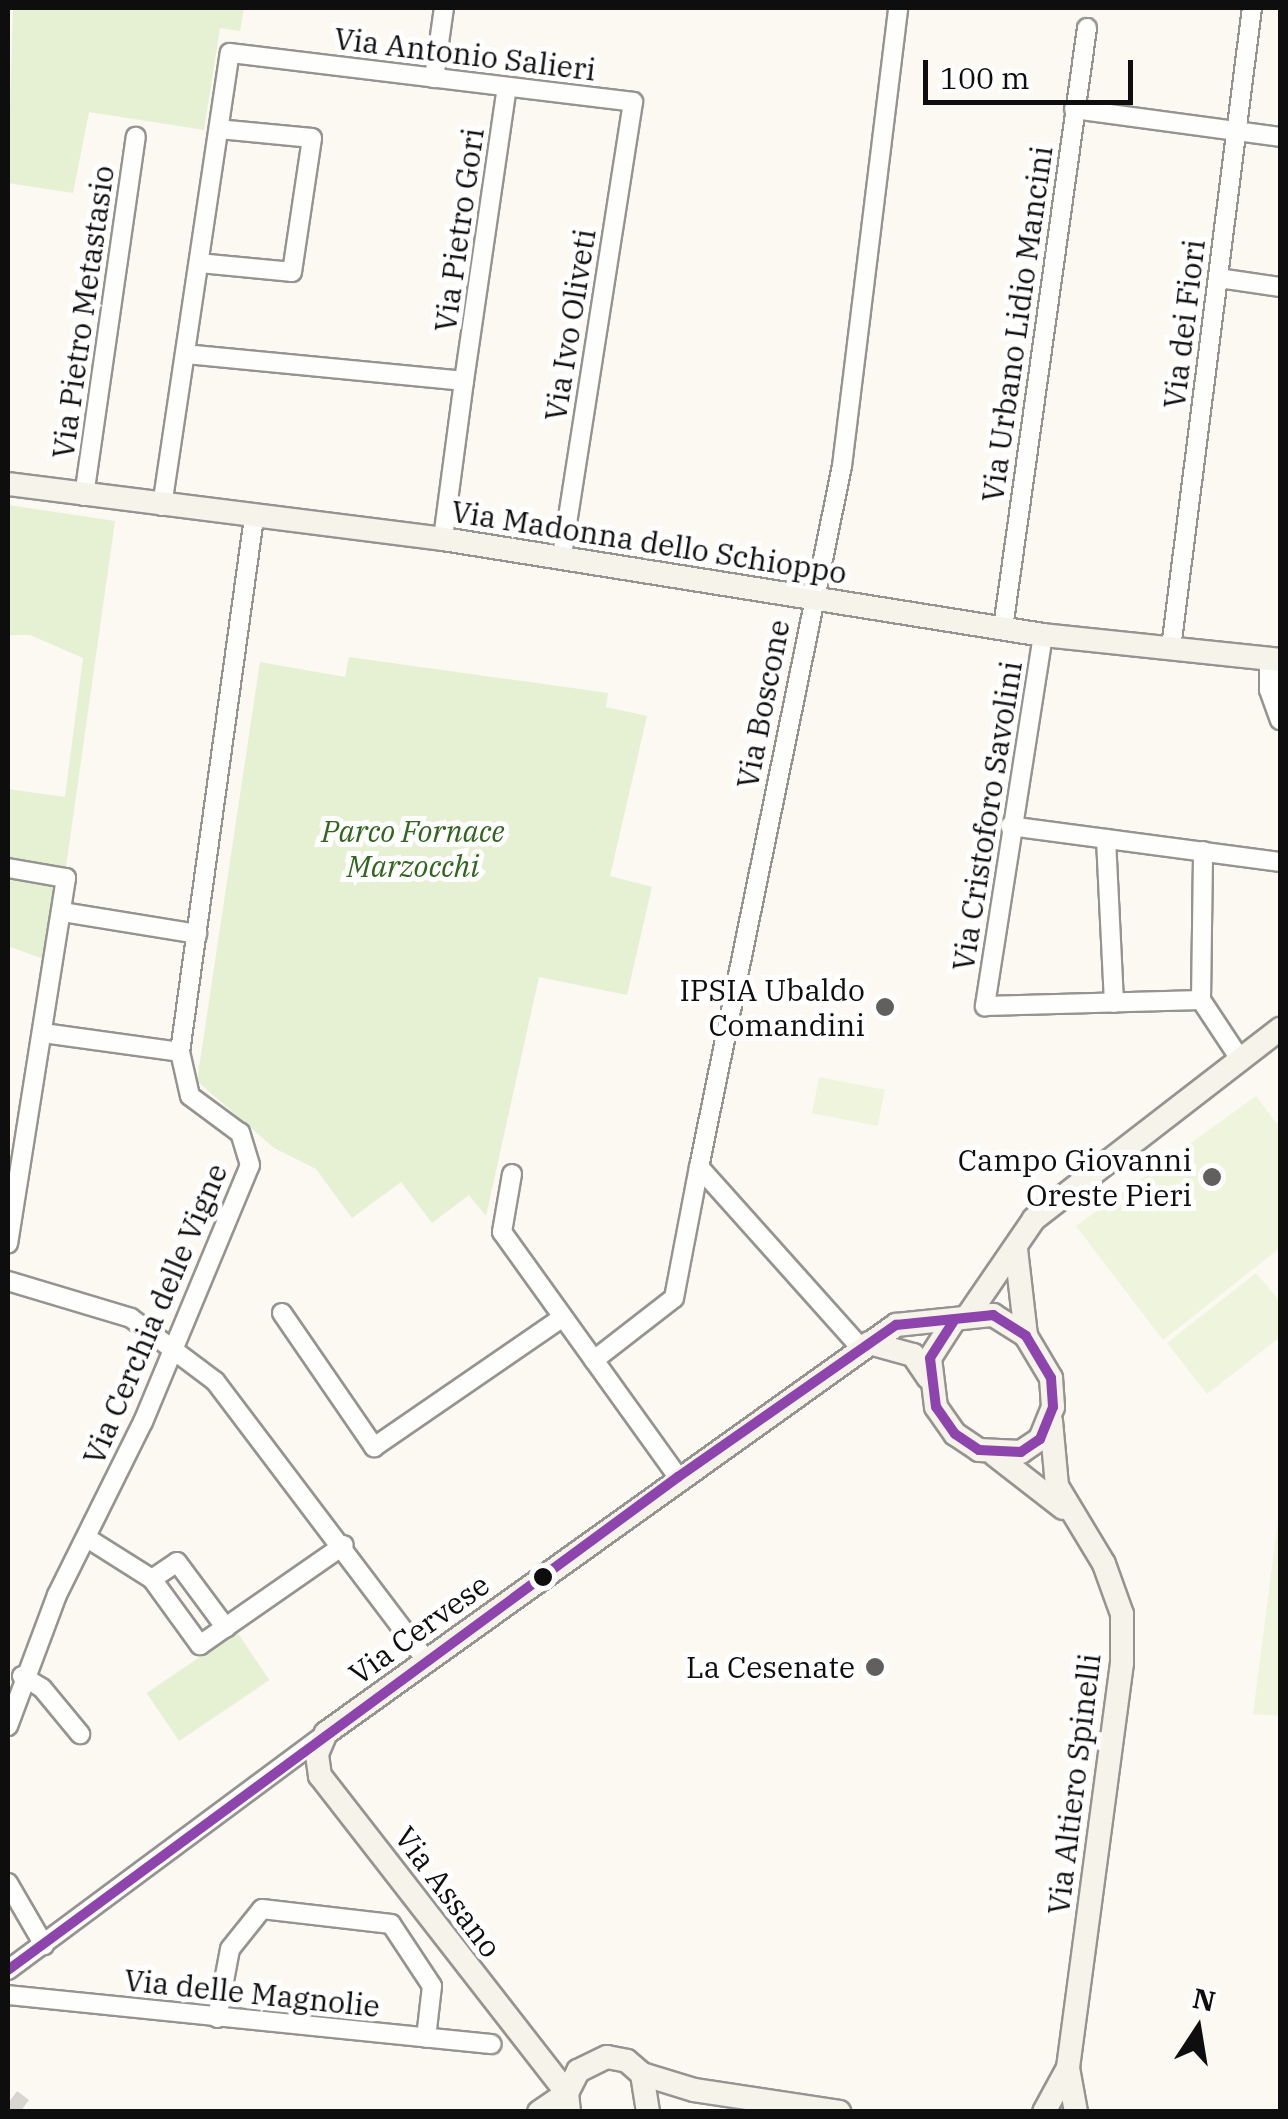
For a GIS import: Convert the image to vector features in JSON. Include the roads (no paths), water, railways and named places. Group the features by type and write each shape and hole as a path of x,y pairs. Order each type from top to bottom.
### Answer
{"street":[{"path":"434,78 444,8"},
{"name":"Via Boscone","path":"594,1360 674,1298 810,599 842,466 898,8"},
{"name":"Via dei Fiori","path":"1171,648 1252,8"},
{"name":"Via Urbano Lidio Mancini","path":"1003,628 1086,28"},
{"name":"Via Antonio Salieri","path":"219,130 230,53 633,102"},
{"name":"Via Pietro Gori","path":"443,539 507,87"},
{"name":"Via Ivo Oliveti","path":"562,557 633,102"},
{"path":"1074,110 1280,137"},
{"path":"162,506 219,130 312,138 292,272 199,263"},
{"name":"Via Pietro Metastasio","path":"84,496 136,136"},
{"path":"1218,278 1280,287"},
{"path":"185,354 464,382"},
{"name":"Via Madonna dello Schioppo","path":"8,484 443,539 1043,635 1275,659"},
{"name":"Via Cerchia delle Vigne","path":"8,1726 22,1676 174,1344 250,1165 240,1133 190,1096 180,1052 254,517"},
{"name":"Via Cristoforo Savolini","path":"1043,635 1010,826 985,1006 1114,1003"},
{"path":"1275,659 1269,690 1280,720"},
{"path":"1010,826 1280,862"},
{"path":"1106,839 1114,1003 1200,1000"},
{"path":"1203,852 1200,1000 1240,1060"},
{"path":"8,868 66,878 8,1243"},
{"path":"62,912 197,934"},
{"path":"928,1377 935,1340 962,1316 1016,1248 1034,1218 1280,1028"},
{"path":"43,1033 180,1052"},
{"path":"698,1167 865,1345 913,1355 928,1377 936,1407 955,1434 995,1454 1021,1452 1051,1421 1050,1378 1026,1336 1016,1248"},
{"path":"512,1174 502,1232 678,1477"},
{"path":"8,1281 90,1301 174,1344 215,1382 344,1546 427,1662"},
{"path":"282,1313 374,1446 563,1317"},
{"path":"962,1316 993,1314 1026,1336"},
{"name":"Via Cervese","path":"8,1970 678,1477 865,1345 909,1322 962,1316"},
{"name":"Via Altiero Spinelli","path":"1051,1421 1057,1486 1104,1564 1122,1614 1122,1664 1068,2068 1076,2112"},
{"name":"Via Altiero Spinelli","path":"995,1454 1074,1518"},
{"path":"87,1538 152,1579 200,1645 344,1546"},
{"path":"152,1579 177,1562 226,1628"},
{"path":"22,1676 42,1688 80,1734"},
{"path":"320,1776 317,1754 326,1734"},
{"name":"Via Assano","path":"289,1762 320,1776 526,2046 546,2064 568,2102"},
{"path":"8,1883 44,1945"},
{"path":"217,2018 230,1948 262,1909 391,1924 432,1986 426,2038"},
{"name":"Via delle Magnolie","path":"8,1995 492,2044"},
{"path":"526,2046 587,2063 617,2058 642,2074 694,2090 839,2112"},
{"path":"540,2111 568,2102 587,2063"},
{"path":"540,2111 550,2088 546,2064"},
{"name":"Via Altiero Spinelli","path":"1044,2112 1068,2068"},
{"path":"642,2074 650,2112 694,2090"}],"tunnel":[{"path":"8,2103 20,2112"}],"place":[{"name":"IPSIA Ubaldo Comandini","path":"885,1007"},
{"name":"Campo Giovanni Oreste Pieri","path":"1212,1177"},
{"name":"La Cesenate","path":"875,1667"}],"park label":[{"name":"Parco Fornace Marzocchi","path":"413,848"}]}
